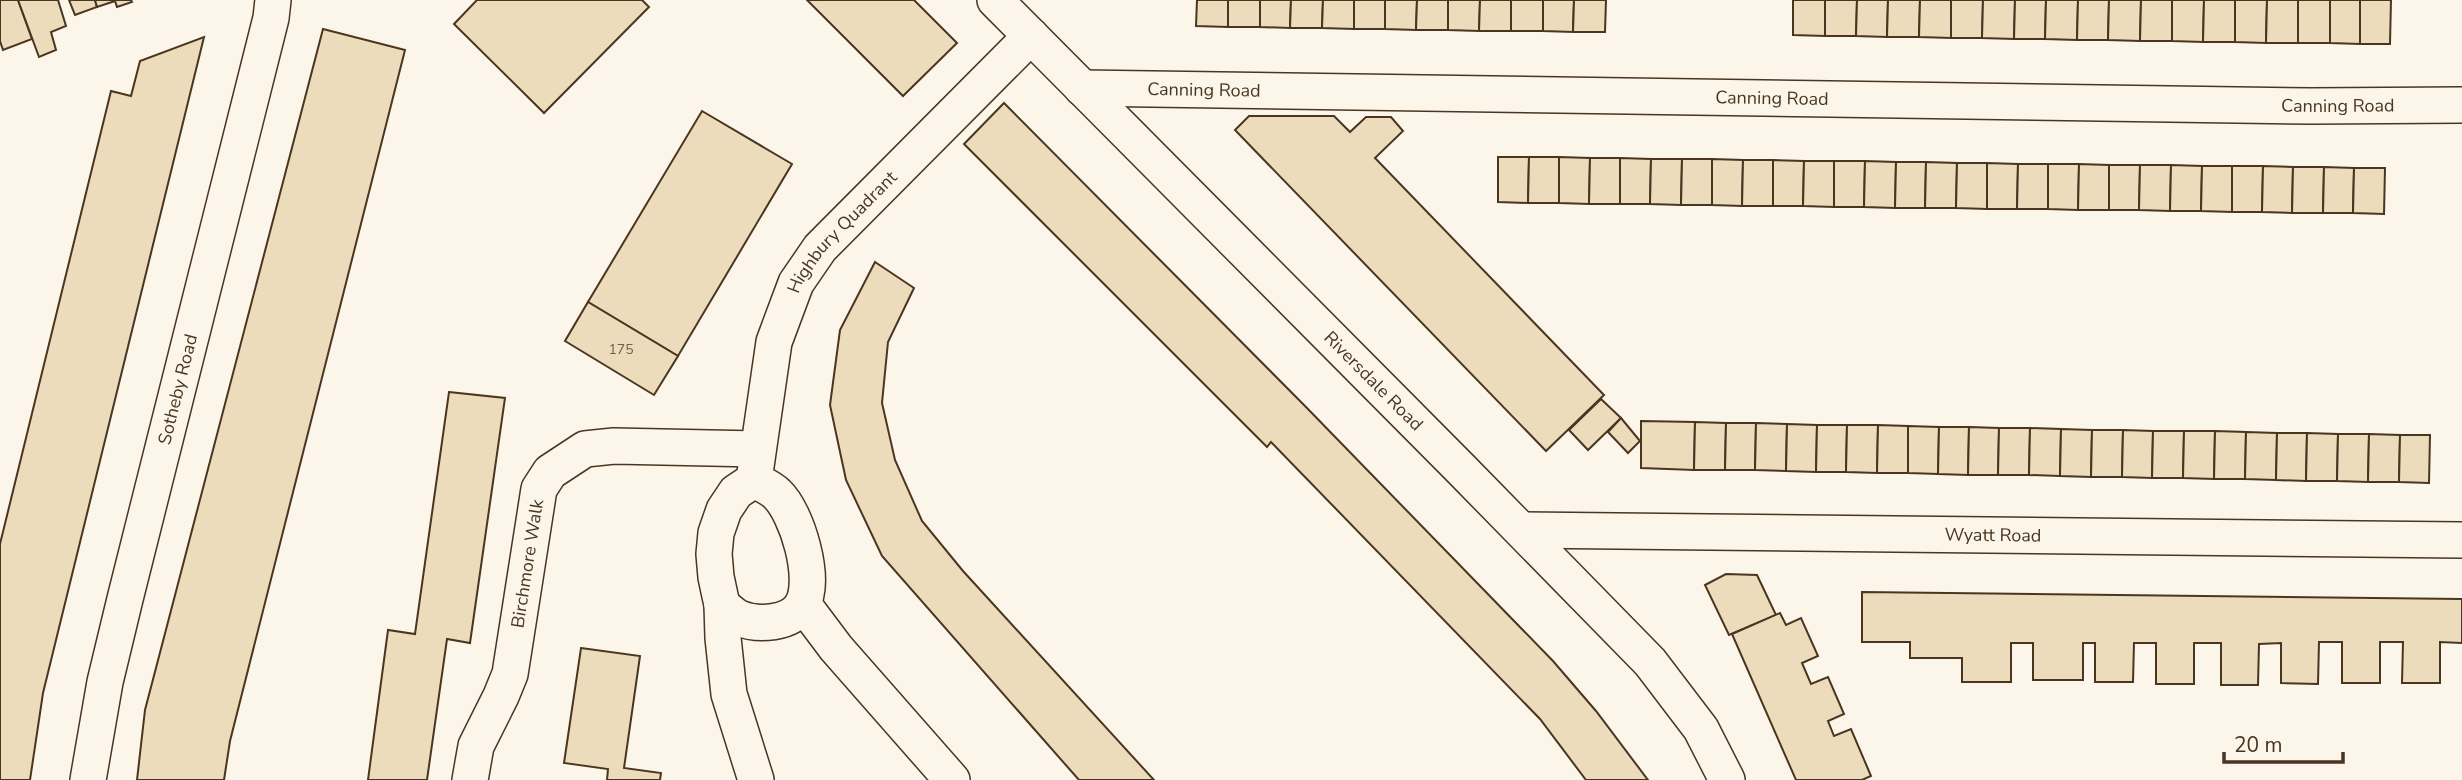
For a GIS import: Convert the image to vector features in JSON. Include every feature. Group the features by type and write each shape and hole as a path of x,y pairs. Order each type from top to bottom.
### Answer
{"street":[{"name":"Sotheby Road","path":"88,780 105,682 268,31 273,0"},
{"name":"Riversdale Road","path":"995,0 1522,530 1650,663 1700,729 1727,780"},
{"name":"Highbury Quadrant","path":"756,465 774,342 796,283 820,248 1031,36"},
{"name":"Canning Road","path":"1082,88 2311,106 2462,105"},
{"name":"Birchmore Walk","path":"470,780 476,746 510,674 540,489 550,472 585,449 614,446 756,465"},
{"path":"722,605 738,618 754,622 774,622 793,614 803,604 807,563 788,508 756,465 724,510 716,533 714,554 722,605 729,694 756,780"},
{"name":"Wyatt Road","path":"1522,530 2462,540"},
{"path":"803,604 836,648 952,780"}],"building":[{"path":"0,0 18,0 32,39 3,50 0,41"},
{"path":"18,0 58,0 66,26 51,32 56,50 39,57"},
{"path":"69,0 95,0 97,7 75,15"},
{"path":"95,0 131,0 132,2 117,7 115,1 97,7"},
{"path":"477,0 642,0 649,7 544,113 454,24"},
{"path":"807,0 914,0 957,43 903,96"},
{"path":"1197,0 1228,0 1228,27 1196,26"},
{"path":"1228,0 1260,0 1260,27 1228,27"},
{"path":"1260,0 1291,0 1290,28 1260,27"},
{"path":"1291,0 1323,0 1322,28 1290,28"},
{"path":"1323,0 1354,0 1354,29 1322,28"},
{"path":"1354,0 1385,0 1385,29 1354,29"},
{"path":"1385,0 1417,0 1416,30 1385,29"},
{"path":"1417,0 1448,0 1448,30 1416,30"},
{"path":"1448,0 1480,0 1479,31 1448,30"},
{"path":"1480,0 1511,0 1511,31 1479,31"},
{"path":"1511,0 1543,0 1543,31 1511,31"},
{"path":"1543,0 1574,0 1573,32 1543,31"},
{"path":"1574,0 1606,0 1605,32 1573,32"},
{"path":"1793,0 1825,0 1825,36 1793,35"},
{"path":"1825,0 1857,0 1856,36 1825,36"},
{"path":"1857,0 1888,0 1887,37 1856,36"},
{"path":"1888,0 1920,0 1919,37 1887,37"},
{"path":"1920,0 1951,0 1951,38 1919,37"},
{"path":"1951,0 1983,0 1982,38 1951,38"},
{"path":"1983,0 2015,0 2014,39 1982,38"},
{"path":"2015,0 2046,0 2045,39 2014,39"},
{"path":"2046,0 2078,0 2077,40 2045,39"},
{"path":"2078,0 2109,0 2108,40 2077,40"},
{"path":"2109,0 2141,0 2140,41 2108,40"},
{"path":"2141,0 2172,0 2172,41 2140,41"},
{"path":"2172,0 2204,0 2203,42 2172,41"},
{"path":"2204,0 2235,0 2235,42 2203,42"},
{"path":"2235,0 2267,0 2266,43 2235,42"},
{"path":"2267,0 2298,0 2298,43 2266,43"},
{"path":"2298,0 2330,0 2330,43 2298,43"},
{"path":"2330,0 2360,0 2360,44 2330,43"},
{"path":"2360,0 2391,0 2390,44 2360,44"},
{"path":"323,29 405,50 230,741 224,780 137,780 145,710"},
{"path":"204,37 43,693 30,780 0,780 0,544 111,91 131,96 140,61"},
{"path":"1004,103 1553,661 1596,711 1648,780 1586,780 1540,719 1271,442 1267,447 964,144"},
{"path":"702,111 792,164 678,356 588,302"},
{"path":"1249,116 1334,116 1350,132 1366,117 1391,117 1403,131 1375,158 1604,395 1546,451 1235,130"},
{"path":"1498,157 1529,157 1528,203 1498,202"},
{"path":"1529,157 1559,157 1559,203 1528,203"},
{"path":"1559,157 1590,158 1589,204 1559,203"},
{"path":"1590,158 1620,158 1620,204 1589,204"},
{"path":"1620,158 1651,159 1650,204 1620,204"},
{"path":"1651,159 1682,159 1681,205 1650,204"},
{"path":"1682,159 1712,159 1712,205 1681,205"},
{"path":"1712,159 1743,160 1742,206 1712,205"},
{"path":"1743,160 1773,160 1773,206 1742,206"},
{"path":"1773,160 1804,161 1803,206 1773,206"},
{"path":"1804,161 1834,161 1834,207 1803,206"},
{"path":"1834,161 1865,161 1864,207 1834,207"},
{"path":"1865,161 1896,162 1895,208 1864,207"},
{"path":"1896,162 1926,162 1925,208 1895,208"},
{"path":"1926,162 1957,163 1956,208 1925,208"},
{"path":"1957,163 1987,163 1987,209 1956,208"},
{"path":"1987,163 2018,164 2017,209 1987,209"},
{"path":"2018,164 2048,164 2048,209 2017,209"},
{"path":"2048,164 2079,164 2078,210 2048,209"},
{"path":"2079,164 2109,165 2109,210 2078,210"},
{"path":"2109,165 2140,165 2139,210 2109,210"},
{"path":"2140,165 2171,165 2170,211 2139,210"},
{"path":"2171,165 2202,166 2201,211 2170,211"},
{"path":"2202,166 2232,166 2232,212 2201,211"},
{"path":"2232,166 2263,166 2262,212 2232,212"},
{"path":"2263,166 2293,167 2292,213 2262,212"},
{"path":"2293,167 2324,167 2323,213 2292,213"},
{"path":"2324,167 2354,168 2353,213 2323,213"},
{"path":"2354,168 2385,168 2384,214 2353,213"},
{"path":"875,262 914,288 888,342 882,403 895,460 922,521 963,571 1154,780 1079,780 882,556 846,480 830,405 840,330"},
{"path":"588,302 678,356 654,395 565,341"},
{"path":"449,392 505,398 470,643 447,639 427,780 368,780 388,630 415,634"},
{"path":"1601,399 1621,418 1588,450 1569,430"},
{"path":"1621,418 1640,441 1628,453 1608,432"},
{"path":"1641,421 1695,422 1694,470 1641,468"},
{"path":"1695,422 1726,423 1725,470 1694,470"},
{"path":"1726,423 1756,423 1755,470 1725,470"},
{"path":"1756,423 1787,424 1786,471 1755,470"},
{"path":"1787,424 1817,425 1816,472 1786,471"},
{"path":"1817,425 1847,425 1846,472 1816,472"},
{"path":"1847,425 1878,425 1877,473 1846,472"},
{"path":"1878,425 1908,426 1908,473 1877,473"},
{"path":"1908,426 1939,427 1938,474 1908,473"},
{"path":"1939,427 1969,427 1968,475 1938,474"},
{"path":"1969,427 1999,428 1998,475 1968,475"},
{"path":"1999,428 2030,428 2029,475 1998,475"},
{"path":"2030,428 2061,429 2060,476 2029,475"},
{"path":"2061,429 2092,430 2091,477 2060,476"},
{"path":"2092,430 2123,430 2122,477 2091,477"},
{"path":"2123,430 2153,431 2152,478 2122,477"},
{"path":"2153,431 2184,431 2183,478 2152,478"},
{"path":"2184,431 2215,431 2214,479 2183,478"},
{"path":"2215,431 2246,432 2245,479 2214,479"},
{"path":"2246,432 2277,433 2276,480 2245,479"},
{"path":"2277,433 2307,433 2306,481 2276,480"},
{"path":"2307,433 2338,434 2337,481 2306,481"},
{"path":"2338,434 2369,434 2368,482 2337,481"},
{"path":"2369,434 2400,435 2399,482 2368,482"},
{"path":"2400,435 2430,435 2429,483 2399,482"},
{"path":"1726,574 1757,575 1776,615 1729,635 1705,585"},
{"path":"1862,592 2462,599 2462,643 2440,642 2440,683 2402,683 2403,642 2380,642 2380,683 2342,683 2342,642 2319,642 2318,684 2281,683 2281,643 2259,644 2258,685 2221,685 2221,643 2194,643 2194,684 2156,684 2156,643 2134,643 2133,682 2095,682 2095,643 2083,643 2083,680 2033,680 2033,643 2011,643 2011,682 1962,682 1962,658 1910,658 1910,642 1862,642"},
{"path":"1780,613 1786,625 1801,618 1818,656 1802,663 1811,684 1828,677 1844,714 1828,721 1834,736 1851,729 1871,776 1862,780 1796,780 1732,634"},
{"path":"581,648 640,656 624,768 661,773 660,780 607,780 608,769 564,763"}]}
